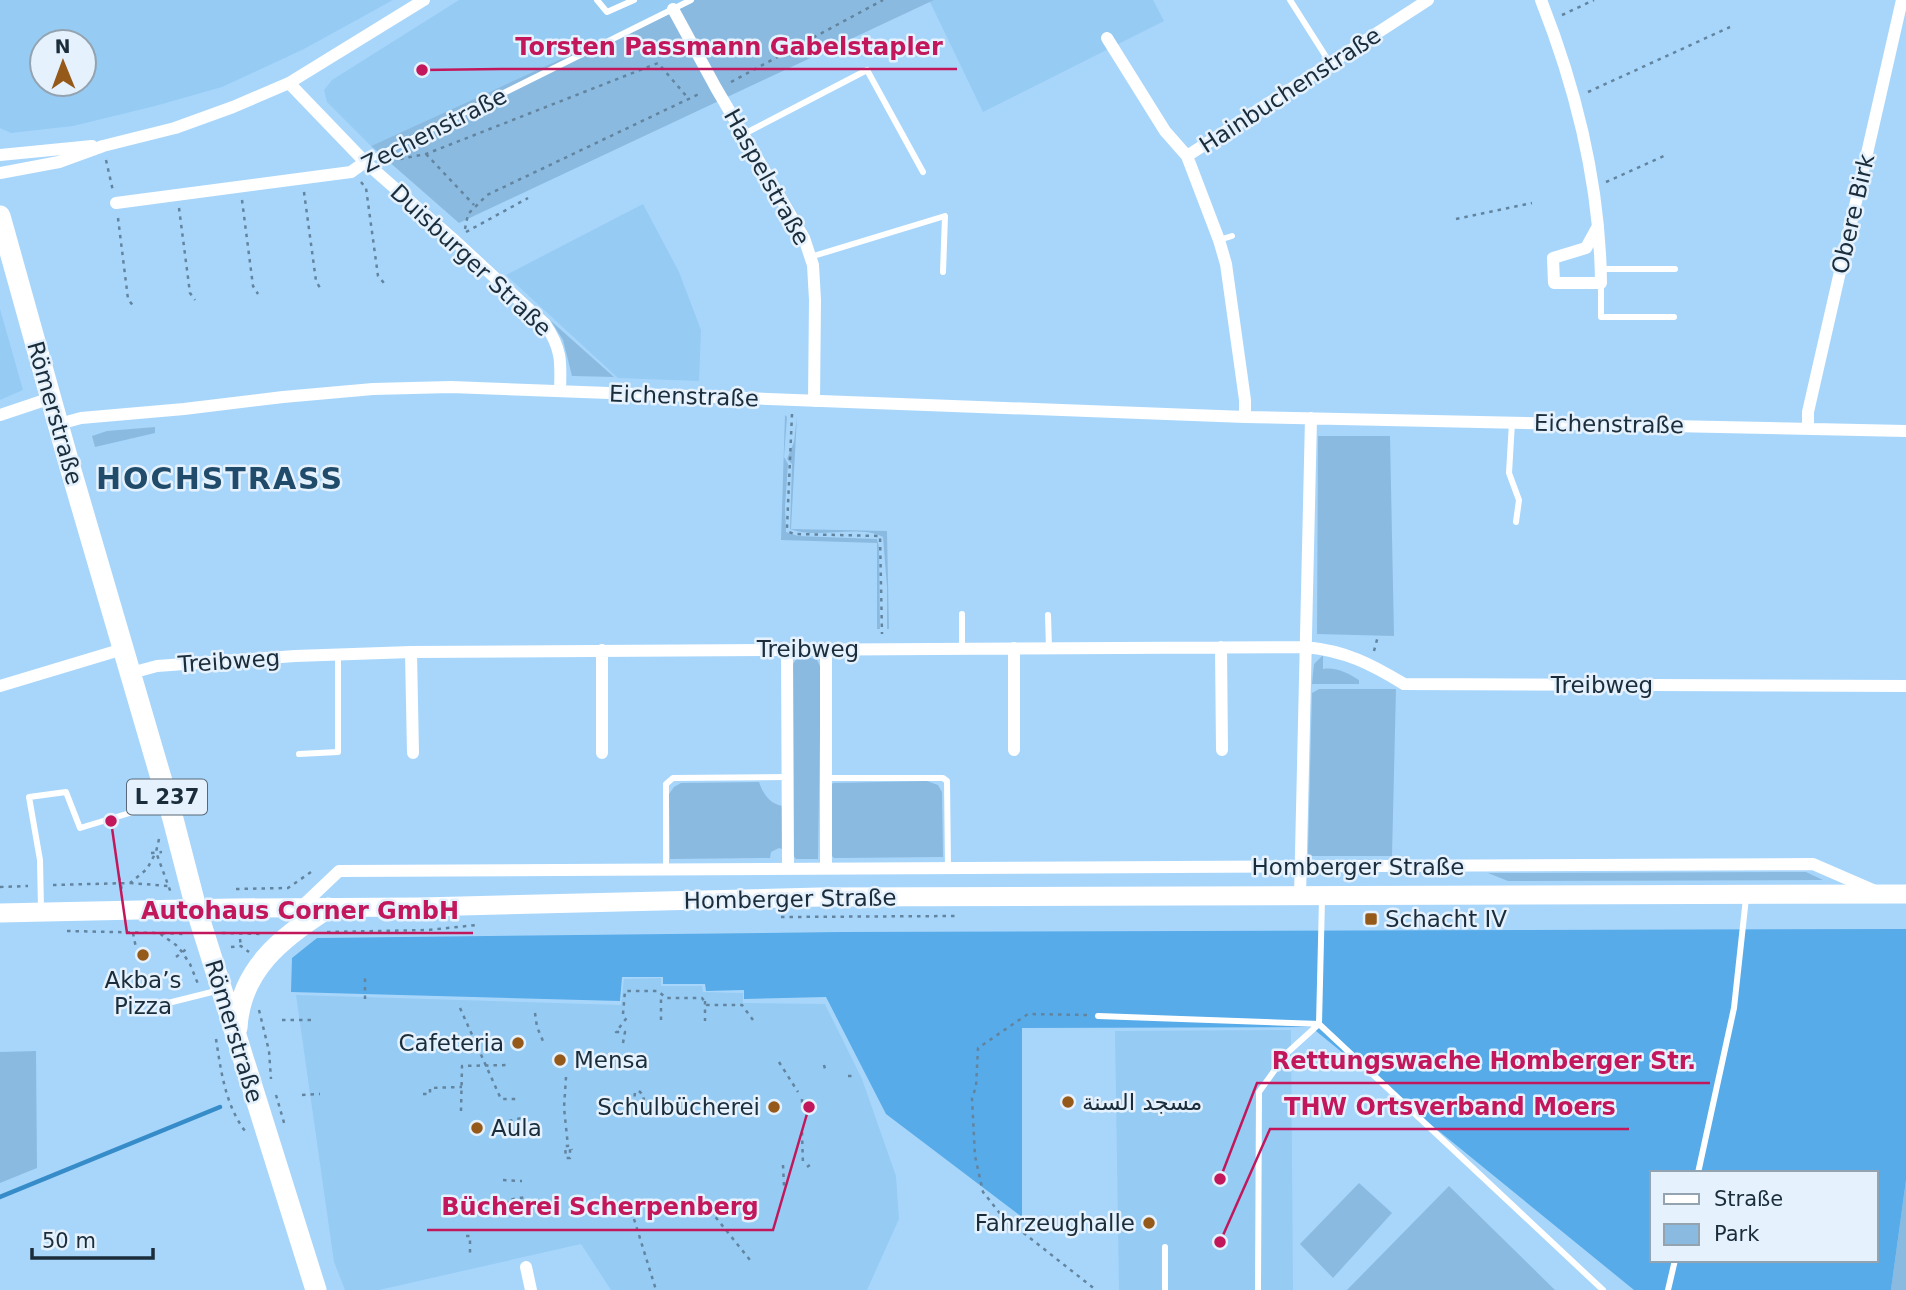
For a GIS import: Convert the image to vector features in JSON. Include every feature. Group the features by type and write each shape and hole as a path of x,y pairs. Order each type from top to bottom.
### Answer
{"main road":[{"name":"Römerstraße","path":"0,216 168,802 196,908 197,940 215,991 236,1038 316,1290"},
{"name":"Homberger Straße","path":"0,913 834,897 1906,894"},
{"path":"236,1038 237,1016 245,989 262,962 290,934 328,908"}],"street":[{"path":"0,173 59,162 103,146 174,128 233,107 289,83 424,0"},
{"name":"Hainbuchenstraße","path":"1188,156 1330,64 1414,4 1429,0"},
{"path":"1541,0 1575,97 1593,187 1597,228 1601,283 1554,283 1553,258 1586,248 1597,228"},
{"name":"Obere Birk","path":"1808,429 1808,412 1902,0"},
{"name":"Haspelstraße","path":"673,9 804,238 813,265 814,401"},
{"name":"Hainbuchenstraße","path":"1107,38 1165,131 1188,156 1226,238 1226,264 1245,417"},
{"name":"Duisburger Straße","path":"289,83 365,162 545,324 557,341 561,357 560,391"},
{"path":"0,155 64,147 103,146"},
{"name":"Zechenstraße","path":"116,203 351,172 365,162"},
{"name":"Eichenstraße","path":"59,424 81,418 373,389 452,387 1245,417 1906,431"},
{"path":"0,415 51,398"},
{"path":"1300,897 1311,418"},
{"name":"Treibweg","path":"131,673 157,666 411,652 1306,647 1363,660 1404,684 1906,686"},
{"path":"1014,648 1014,750"},
{"path":"1221,648 1222,750"},
{"path":"0,687 123,649"},
{"name":"Homberger Straße","path":"787,649 788,867"},
{"name":"Homberger Straße","path":"826,649 826,868"},
{"path":"602,650 602,753"},
{"path":"411,652 413,753"},
{"name":"Homberger Straße","path":"339,871 1813,864 1882,895"},
{"path":"300,908 339,871"},
{"path":"526,1267 531,1290"}],"lane":[{"path":"597,0 607,12 634,0"},
{"name":"Zechenstraße","path":"365,162 691,0"},
{"path":"1290,0 1330,64"},
{"path":"744,134 867,71 923,172"},
{"path":"810,257 945,216 943,272"},
{"path":"1600,269 1675,269"},
{"path":"1601,283 1601,317 1674,317"},
{"path":"1512,422 1509,473 1519,500 1516,522"},
{"path":"962,614 962,649"},
{"path":"1048,615 1049,648"},
{"path":"299,754 338,752 338,654"},
{"path":"666,868 666,784 673,778 787,777"},
{"path":"826,778 943,778 947,781 948,868"},
{"path":"41,911 40,860 29,797 66,792 80,828 168,802"},
{"path":"1698,1171 1734,1008 1746,896"},
{"name":"Homberger Straße","path":"1319,1024 1322,897"},
{"path":"167,1003 215,991"},
{"path":"1098,1016 1319,1024 1603,1290"},
{"path":"1258,1290 1259,1092 1287,1053 1319,1024"},
{"path":"1165,1247 1165,1290"},
{"path":"1668,1290 1675,1262"}],"path":[{"path":"528,198 464,233 468,214 487,195 688,98 727,84 883,0"},
{"path":"1549,20 1594,0"},
{"path":"1575,97 1730,27"},
{"path":"365,162 426,154 658,63 688,98"},
{"path":"103,146 116,203 128,299 134,307"},
{"path":"426,154 475,205"},
{"path":"1593,187 1664,156"},
{"path":"351,172 366,188 378,276 384,283"},
{"path":"302,178 316,281 320,288"},
{"path":"240,186 253,286 258,294"},
{"path":"178,195 190,293 195,300"},
{"path":"1457,219 1532,202"},
{"path":"792,400 787,528 794,534 880,537 883,649"},
{"path":"0,887 121,885 130,883 147,869 153,852 162,852"},
{"path":"225,889 288,888 311,872 339,871"},
{"path":"119,877 122,890"},
{"path":"779,917 959,916"},
{"path":"324,932 428,930 487,924"},
{"path":"136,948 133,933 159,933 197,940 290,934"},
{"path":"159,933 182,952 197,983 215,991"},
{"path":"231,947 241,946 240,939"},
{"path":"176,957 197,940"},
{"path":"365,977 365,999"},
{"path":"623,1014 625,991 658,991 666,998 702,998 707,1005 742,1005 753,1020"},
{"path":"661,1020 662,994"},
{"path":"705,1001 705,1020"},
{"path":"259,1004 269,1051 270,1078 288,1137"},
{"path":"460,1008 501,1100 519,1100"},
{"path":"535,1013 543,1041"},
{"path":"1096,1290 1002,1216 983,1192 975,1156 972,1098 976,1087 978,1048 1028,1014 1098,1016"},
{"path":"623,1043 625,1032 616,1032 628,1016"},
{"path":"282,1020 316,1020"},
{"path":"779,1062 798,1092"},
{"path":"461,1111 462,1066 508,1065"},
{"path":"824,1065 826,1073"},
{"path":"848,1076 855,1076"},
{"path":"566,1077 566,1158 570,1158 569,1147 572,1150"},
{"path":"423,1087 462,1087"},
{"path":"423,1094 430,1094 430,1088"},
{"path":"634,1105 637,1091 644,1096 643,1105"},
{"path":"302,1095 320,1094"},
{"path":"509,1123 521,1120"},
{"path":"802,1132 803,1165"},
{"path":"783,1165 784,1186"},
{"path":"503,1180 522,1181"},
{"path":"508,1205 508,1200 526,1197"},
{"path":"705,1204 750,1260"},
{"path":"634,1219 654,1290"},
{"path":"466,1236 470,1236 471,1257"}],"shaded area":[{"path":"0,0 393,0 304,49 222,87 73,126 11,133 0,128"},
{"path":"459,0 690,0 371,146 327,102 324,90 332,80"},
{"path":"929,0 1153,0 1164,21 983,112"},
{"path":"643,204 679,272 701,330 699,381 618,378 506,275"},
{"path":"0,309 23,390 0,400"},
{"path":"1906,929 1906,1180 1891,1290 1634,1290 1311,1027 1022,1028 1022,1217 886,1114 826,997 744,999 744,990 706,991 705,984 663,984 663,977 622,977 620,1001 291,992 292,958 317,938 841,932"},
{"path":"661,978 661,986 702,986 703,992 743,993 743,1003 825,1004 862,1079 896,1176 899,1219 867,1290 611,1290 581,1244 379,1290 345,1290 334,1262 296,995 621,1005 624,979"},
{"path":"1291,1030 1293,1290 1119,1290 1115,1031"}],"green space":[{"path":"690,0 934,0 459,223 371,146"},
{"path":"551,321 614,377 572,376 563,340"},
{"path":"785,415 784,457 788,464 786,532 798,536 877,539 880,629 877,629 877,543 781,540"},
{"path":"797,416 791,529 887,531 889,629 883,537 873,533 812,533 790,529 792,464 787,459 794,442"},
{"path":"155,427 155,433 95,447 92,436 107,431"},
{"path":"1318,436 1390,436 1394,636 1317,634"},
{"path":"1323,655 1323,669 1342,671 1359,680 1359,684 1312,684 1314,664"},
{"path":"806,656 817,660 821,668 818,859 796,859 793,855 792,665"},
{"path":"1319,689 1396,689 1392,856 1310,856 1308,853 1312,693"},
{"path":"927,781 938,785 942,792 943,857 834,858 831,855 833,783"},
{"path":"759,782 768,798 782,806 782,849 771,852 770,858 670,859 669,794 674,787 681,783"},
{"path":"1806,872 1823,880 1508,881 1488,873"},
{"path":"36,1051 37,1168 0,1183 0,1052"},
{"path":"1906,1180 1906,1290 1891,1290"},
{"path":"1359,1183 1392,1213 1333,1278 1300,1244"},
{"path":"1449,1186 1555,1290 1347,1290"}],"waterway":[{"path":"0,1197 220,1107"}],"place":[{"name":"Torsten Passmann Gabelstapler","path":"422,70"},
{"name":"Autohaus Corner GmbH","path":"111,821"},
{"name":"Schacht IV","path":"1371,919"},
{"name":"Akba’s Pizza","path":"143,955"},
{"name":"Cafeteria","path":"518,1043"},
{"name":"Mensa","path":"560,1060"},
{"name":"مسجد السنة","path":"1068,1102"},
{"name":"Schulbücherei","path":"774,1107"},
{"name":"Bücherei Scherpenberg","path":"809,1107"},
{"name":"Aula","path":"477,1128"},
{"name":"Rettungswache Homberger Str.","path":"1220,1179"},
{"name":"Fahrzeughalle","path":"1149,1223"},
{"name":"THW Ortsverband Moers","path":"1220,1242"}],"district":[{"name":"HOCHSTRASS","path":"220,479"}]}
